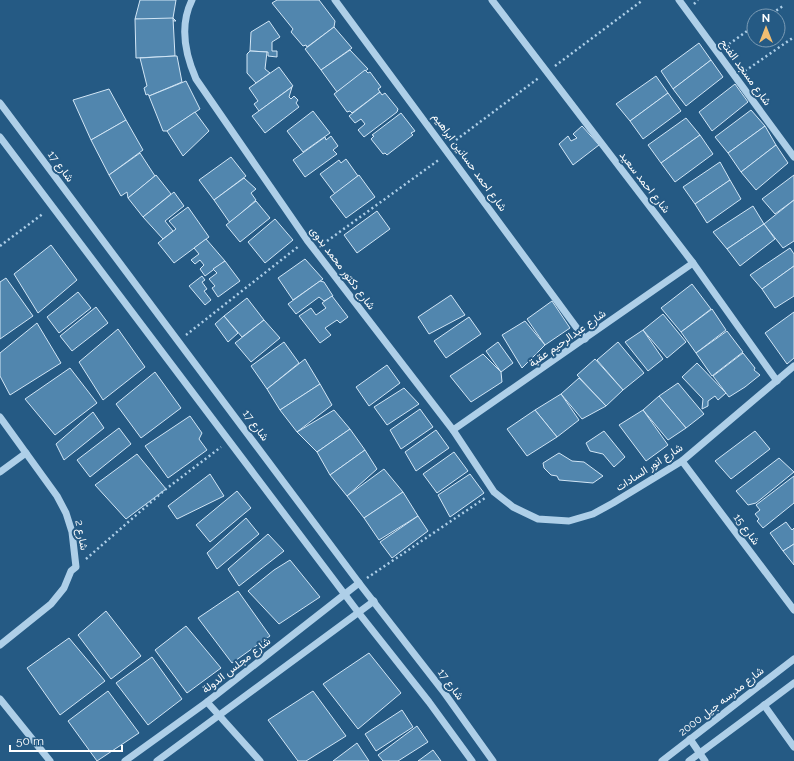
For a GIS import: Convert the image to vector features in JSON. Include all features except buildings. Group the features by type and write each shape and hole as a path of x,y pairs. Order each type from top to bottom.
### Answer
{"street":[{"name":"شارع دكتور محمد بدوى","path":"192,0 185,21 184,41 188,61 196,79 314,250 453,430 494,492 513,507 538,519"},
{"name":"شارع احمد حسانين ابراهيم","path":"335,0 449,152 585,339"},
{"name":"شارع احمد سعيد","path":"492,0 693,263 776,381"},
{"name":"شارع مسجد الفتح","path":"679,0 794,157"},
{"name":"شارع 17","path":"0,102 360,583 443,691 493,761"},
{"path":"0,137 344,594 429,702 472,761"},
{"name":"شارع عبدالرحيم عقبة","path":"453,430 693,263"},
{"name":"شارع انور السادات","path":"538,519 569,521 593,514 682,461 794,366"},
{"name":"شارع 2","path":"0,417 57,496 66,513 72,532 76,567 71,571 64,588 51,604 0,645"},
{"path":"0,472 26,453"},
{"name":"شارع 15","path":"682,461 794,610"},
{"name":"شارع مجلس الدولة","path":"125,761 207,702 360,583"},
{"path":"157,761 374,601"},
{"name":"شارع مدرسه جيل 2000","path":"662,761 794,658"},
{"path":"689,761 794,683"},
{"path":"0,698 50,761"},
{"path":"207,702 260,761"},
{"path":"764,705 794,747"},
{"path":"690,739 705,761"}],"path":[{"path":"718,52 746,32"},
{"path":"736,78 794,37"},
{"path":"314,250 449,152"},
{"path":"0,246 52,207"},
{"path":"179,341 307,240"},
{"path":"76,567 166,490 229,441"},
{"path":"360,583 494,492"}]}
